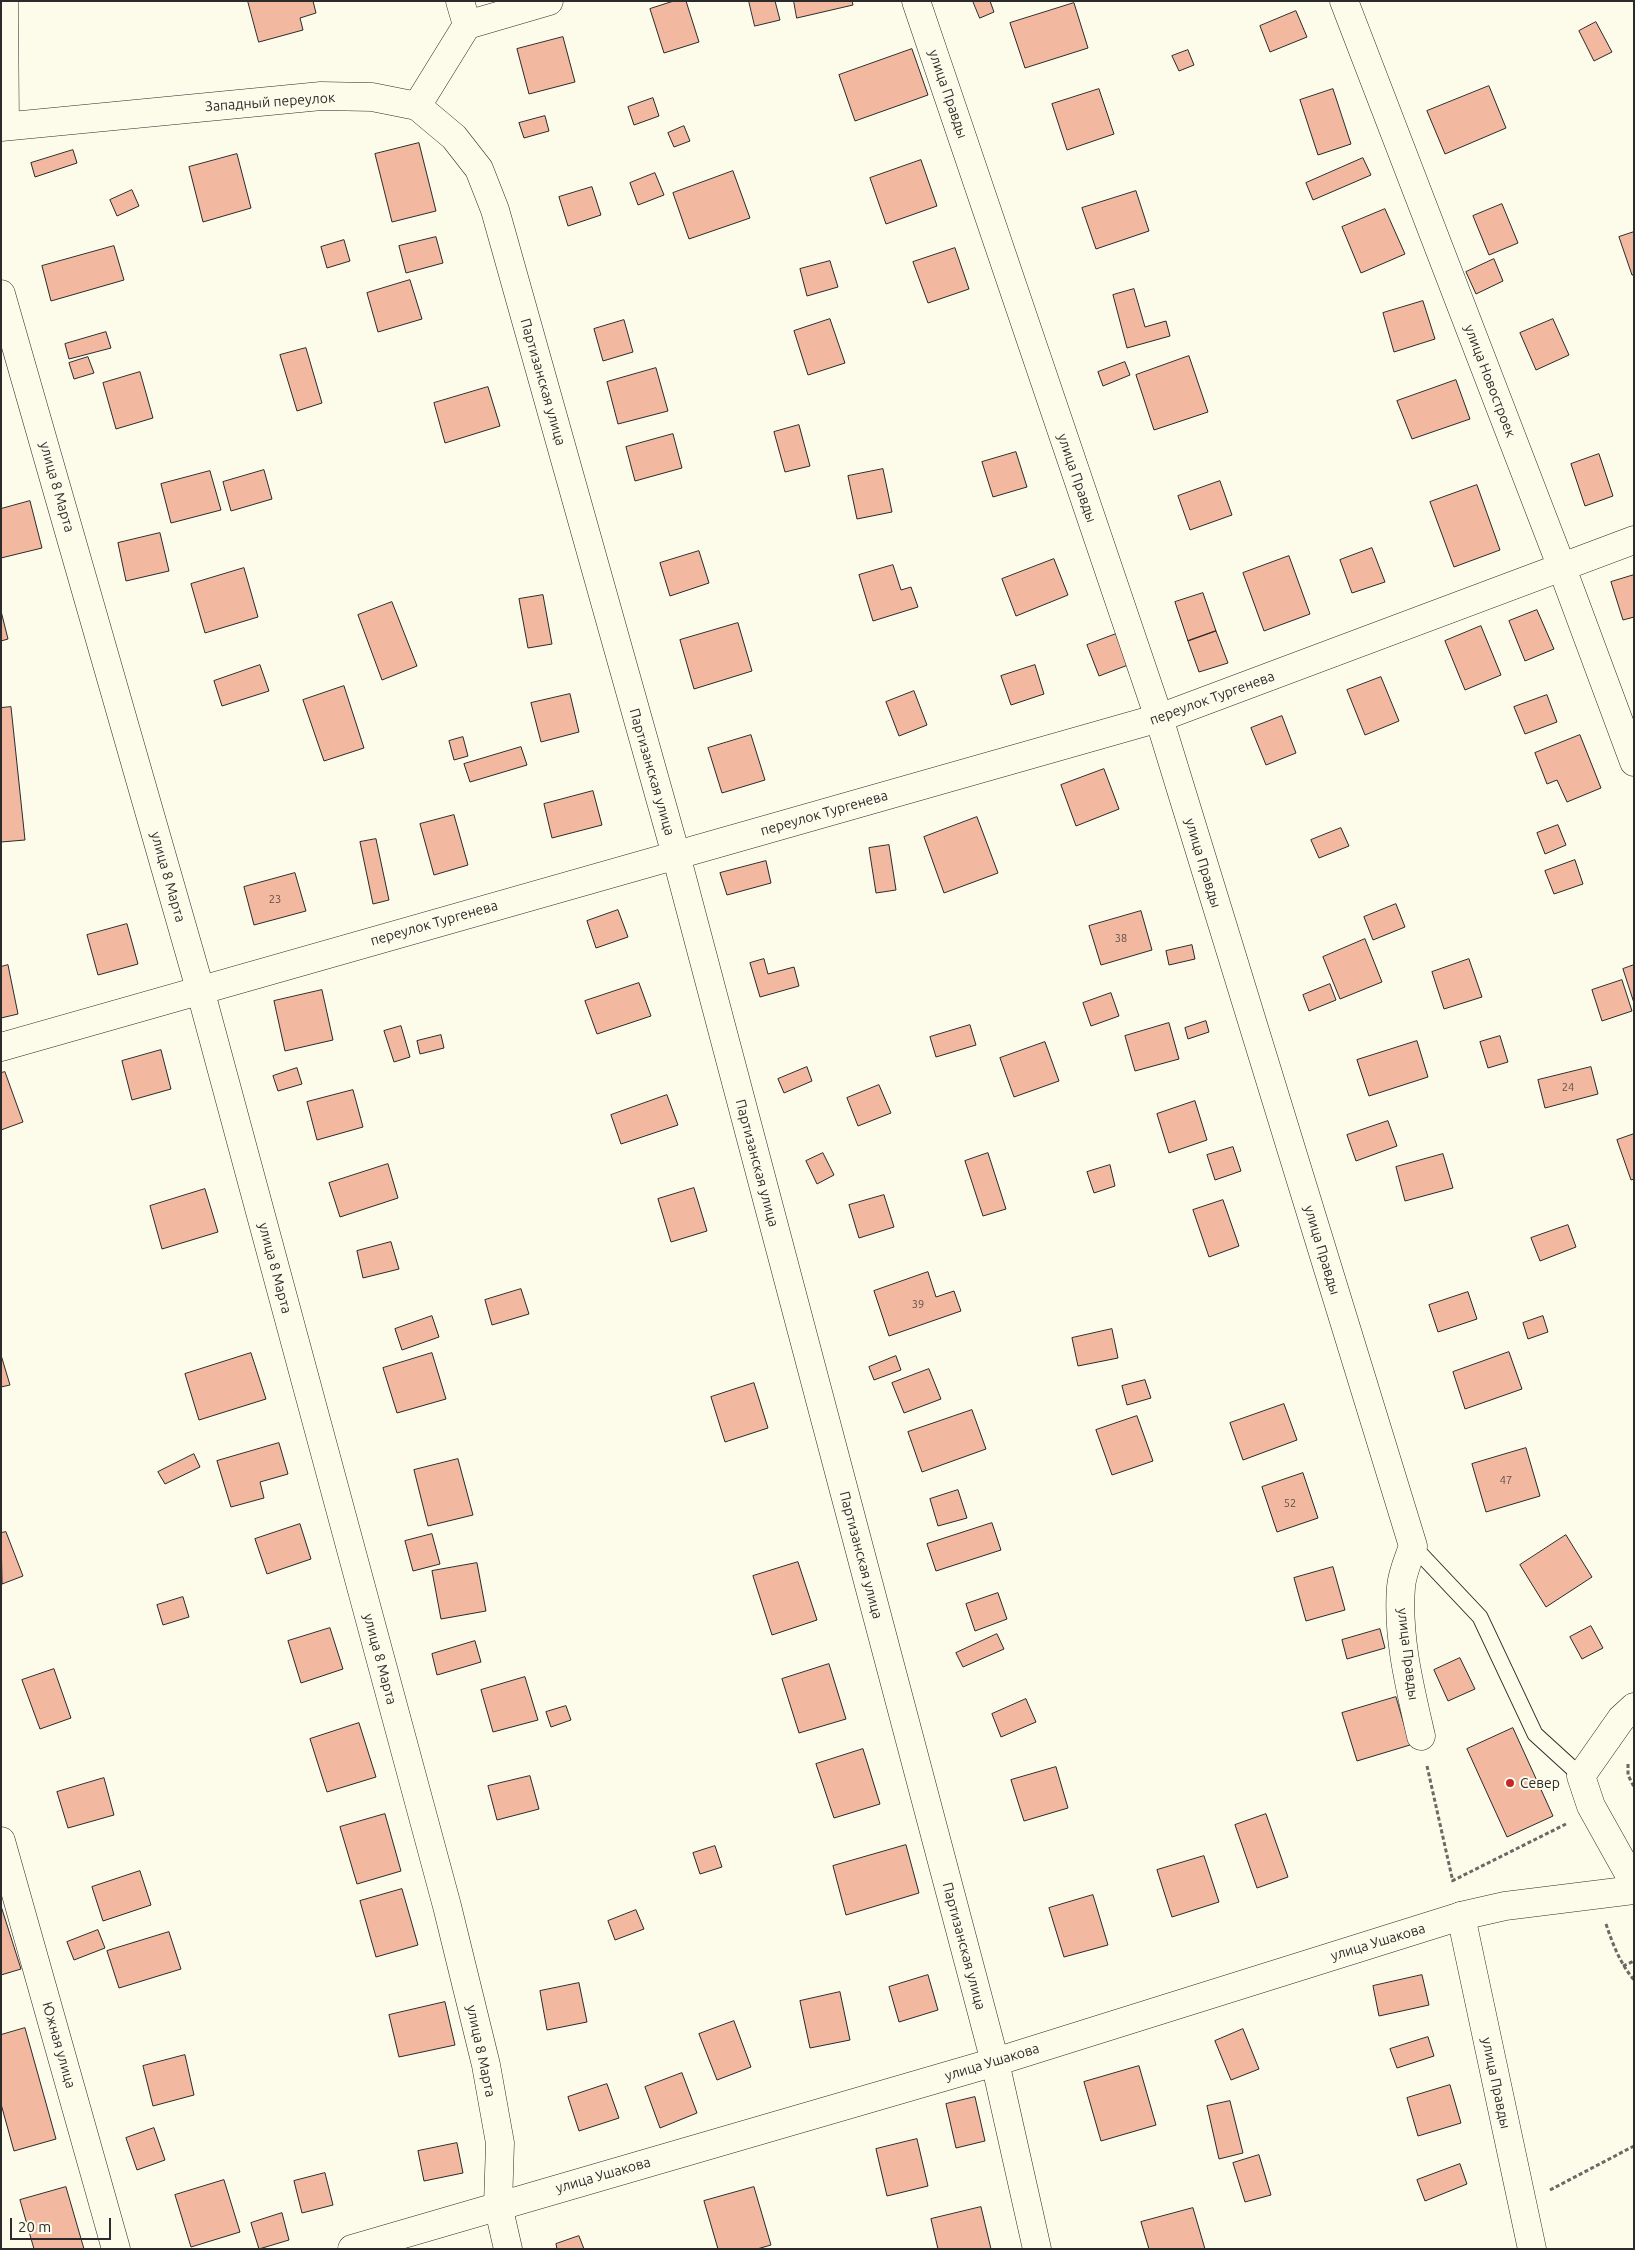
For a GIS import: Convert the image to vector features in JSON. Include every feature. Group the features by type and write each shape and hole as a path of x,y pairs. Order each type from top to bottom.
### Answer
{"street":[{"path":"3,127 4,1"},
{"path":"417,106 463,13 549,1"},
{"name":"улица Правды","path":"916,1 1159,718 1413,1546 1401,1585 1401,1623 1409,1683 1421,1736"},
{"name":"улица Новостроек","path":"1344,1 1562,568 1634,762"},
{"name":"Западный переулок","path":"3,127 321,96 372,98 417,106"},
{"name":"Партизанская улица","path":"417,106 454,138 479,169 495,210 676,855 995,2062 1037,2249"},
{"name":"улица 8 Марта","path":"1,294 200,989 452,1924 486,2065 500,2143 498,2205 508,2249"},
{"name":"переулок Тургенева","path":"1,1047 1159,718 1634,540"},
{"path":"1634,1707 1621,1719 1581,1776 1591,1806 1634,1883"},
{"name":"Южная улица","path":"1,1842 116,2249"},
{"name":"улица Ушакова","path":"352,2249 995,2062 1460,1916 1504,1906 1634,1890"},
{"name":"улица Правды","path":"1460,1916 1532,2249"}],"lane":[{"path":"1413,1546 1480,1618 1535,1734 1581,1776"}],"path":[{"path":"1421,1736 1460,1916"},
{"path":"1452,1880 1570,1822"},
{"path":"1623,1966 1634,1961"},
{"path":"1522,2204 1634,2146"}],"building":[{"path":"248,1 313,1 316,13 300,18 303,30 259,42"},
{"path":"674,1 686,1 699,42 664,53 650,9"},
{"path":"749,1 775,1 780,20 755,26"},
{"path":"794,1 852,1 853,5 797,18"},
{"path":"973,1 990,1 994,12 980,18"},
{"path":"1074,3 1088,48 1025,68 1010,23"},
{"path":"1296,11 1307,37 1270,52 1260,26"},
{"path":"1596,22 1612,52 1594,61 1579,31"},
{"path":"563,37 575,82 529,94 517,49"},
{"path":"912,49 928,95 855,121 839,75"},
{"path":"1188,50 1194,65 1179,71 1172,56"},
{"path":"1489,86 1506,128 1445,154 1427,111"},
{"path":"1099,89 1114,134 1067,150 1052,104"},
{"path":"1333,89 1351,144 1318,155 1300,100"},
{"path":"653,98 659,116 634,125 628,107"},
{"path":"545,116 549,131 524,138 519,123"},
{"path":"684,126 690,141 674,147 668,133"},
{"path":"419,143 436,211 392,222 375,154"},
{"path":"73,150 77,163 35,177 31,163"},
{"path":"237,154 251,208 203,222 189,167"},
{"path":"1363,158 1371,175 1313,200 1306,183"},
{"path":"921,160 937,206 886,224 870,178"},
{"path":"733,171 750,218 689,239 673,193"},
{"path":"655,173 664,195 638,205 630,183"},
{"path":"592,187 601,215 568,226 559,197"},
{"path":"132,190 139,206 117,216 110,200"},
{"path":"1136,191 1149,231 1096,249 1082,208"},
{"path":"1502,204 1518,243 1489,255 1473,216"},
{"path":"1385,209 1405,254 1361,273 1342,227"},
{"path":"1634,232 1634,275 1632,275 1619,237"},
{"path":"436,237 443,263 406,273 399,246"},
{"path":"344,240 350,261 327,268 321,247"},
{"path":"114,246 124,280 51,301 42,266"},
{"path":"955,248 969,289 928,303 913,262"},
{"path":"1494,259 1503,281 1476,294 1466,272"},
{"path":"830,261 838,287 807,296 800,269"},
{"path":"410,280 422,319 378,332 367,293"},
{"path":"1134,289 1145,327 1166,321 1170,336 1127,348 1113,295"},
{"path":"1423,301 1435,339 1394,352 1383,313"},
{"path":"830,319 845,363 808,375 794,331"},
{"path":"1553,319 1569,355 1536,370 1520,333"},
{"path":"624,320 633,352 603,361 594,329"},
{"path":"106,332 111,348 69,359 65,344"},
{"path":"306,348 322,403 297,411 280,355"},
{"path":"1189,356 1208,412 1154,430 1136,375"},
{"path":"88,357 94,373 74,379 69,363"},
{"path":"1125,362 1130,375 1103,386 1098,372"},
{"path":"656,368 668,411 618,424 607,382"},
{"path":"140,372 153,418 116,429 103,383"},
{"path":"1456,380 1470,419 1412,439 1397,401"},
{"path":"488,387 500,426 445,443 434,403"},
{"path":"799,425 810,466 785,472 774,432"},
{"path":"673,434 682,468 635,481 626,447"},
{"path":"1016,452 1027,487 993,497 982,462"},
{"path":"1599,454 1613,496 1585,506 1571,464"},
{"path":"883,469 892,512 857,519 848,476"},
{"path":"264,470 272,499 231,511 223,482"},
{"path":"210,471 221,510 171,523 161,484"},
{"path":"1220,481 1232,515 1190,530 1178,496"},
{"path":"1477,485 1500,550 1454,567 1430,502"},
{"path":"30,501 42,548 1,558 1,509"},
{"path":"160,533 169,571 126,581 118,543"},
{"path":"1372,548 1385,582 1352,593 1340,560"},
{"path":"699,551 709,583 670,596 660,563"},
{"path":"1289,556 1310,614 1264,631 1243,573"},
{"path":"1054,559 1068,595 1016,616 1002,579"},
{"path":"893,565 901,590 911,587 918,607 873,621 859,575"},
{"path":"244,568 258,617 205,633 191,584"},
{"path":"1634,575 1634,617 1623,620 1611,582"},
{"path":"1203,593 1216,631 1188,641 1175,602"},
{"path":"543,595 552,644 528,648 519,599"},
{"path":"392,602 417,666 382,680 358,615"},
{"path":"1537,610 1554,649 1525,661 1509,621"},
{"path":"1,611 8,639 1,641"},
{"path":"738,623 752,671 694,689 680,640"},
{"path":"1481,626 1501,675 1465,690 1445,641"},
{"path":"1216,631 1228,663 1199,672 1188,641"},
{"path":"1116,634 1128,665 1099,676 1087,645"},
{"path":"260,665 269,691 222,706 214,681"},
{"path":"1035,665 1044,694 1011,705 1001,676"},
{"path":"1381,677 1399,721 1365,735 1347,690"},
{"path":"344,686 364,748 324,761 303,700"},
{"path":"914,691 927,725 899,736 886,702"},
{"path":"570,694 579,732 541,742 531,703"},
{"path":"1547,695 1557,722 1525,734 1514,707"},
{"path":"11,707 25,840 1,842 1,708"},
{"path":"1282,716 1296,753 1266,765 1251,728"},
{"path":"751,735 765,780 722,793 708,748"},
{"path":"1580,735 1601,788 1567,802 1557,780 1547,784 1535,753"},
{"path":"463,737 468,756 454,760 449,741"},
{"path":"521,747 527,765 470,782 464,764"},
{"path":"1104,769 1119,809 1076,826 1061,785"},
{"path":"593,791 602,825 552,838 544,804"},
{"path":"454,815 468,865 434,875 420,824"},
{"path":"977,817 998,873 944,893 924,837"},
{"path":"1558,825 1566,845 1545,854 1537,833"},
{"path":"1341,828 1349,846 1319,858 1311,840"},
{"path":"376,839 389,900 373,904 360,842"},
{"path":"889,845 896,890 876,893 869,848"},
{"path":"1575,860 1583,884 1554,894 1545,871"},
{"path":"766,861 771,883 727,895 720,873"},
{"path":"295,873 306,911 254,925 244,887"},
{"path":"1396,904 1405,927 1373,940 1364,917"},
{"path":"618,910 628,937 596,948 587,921"},
{"path":"1141,911 1152,950 1101,965 1089,926"},
{"path":"127,924 138,964 98,975 87,935"},
{"path":"1365,939 1382,982 1340,999 1323,957"},
{"path":"1192,945 1195,959 1169,965 1166,951"},
{"path":"764,959 768,974 794,967 799,986 760,997 750,963"},
{"path":"1469,959 1482,997 1444,1009 1432,972"},
{"path":"8,965 18,1014 1,1018 1,967"},
{"path":"1634,965 1634,1003 1623,969"},
{"path":"1622,980 1632,1011 1602,1021 1592,990"},
{"path":"639,983 651,1016 597,1034 585,1001"},
{"path":"1330,984 1336,1000 1309,1011 1303,995"},
{"path":"322,990 333,1040 285,1051 274,1001"},
{"path":"1111,993 1119,1016 1091,1026 1083,1003"},
{"path":"1206,1021 1209,1032 1188,1039 1185,1028"},
{"path":"1169,1023 1179,1059 1135,1071 1125,1036"},
{"path":"970,1025 976,1045 936,1057 930,1037"},
{"path":"401,1026 410,1057 394,1062 384,1031"},
{"path":"441,1035 444,1048 420,1054 417,1041"},
{"path":"1500,1036 1508,1062 1488,1068 1480,1042"},
{"path":"1417,1041 1428,1077 1369,1096 1357,1060"},
{"path":"1045,1042 1059,1081 1014,1097 1000,1058"},
{"path":"161,1050 171,1089 132,1100 122,1061"},
{"path":"807,1067 812,1081 784,1093 778,1079"},
{"path":"1591,1067 1598,1094 1545,1108 1538,1080"},
{"path":"297,1068 302,1084 278,1091 273,1076"},
{"path":"5,1072 23,1122 1,1130 1,1073"},
{"path":"879,1085 891,1113 858,1126 847,1098"},
{"path":"353,1090 363,1127 317,1140 307,1102"},
{"path":"667,1095 678,1125 621,1144 611,1115"},
{"path":"1195,1101 1207,1140 1169,1153 1157,1114"},
{"path":"1388,1121 1397,1146 1356,1161 1347,1135"},
{"path":"1634,1134 1634,1179 1631,1180 1617,1140"},
{"path":"1233,1147 1241,1171 1215,1180 1207,1155"},
{"path":"823,1153 834,1175 817,1184 806,1161"},
{"path":"988,1153 1006,1209 983,1216 965,1161"},
{"path":"1443,1154 1453,1188 1405,1201 1396,1167"},
{"path":"388,1164 398,1198 340,1217 329,1183"},
{"path":"1110,1165 1115,1186 1094,1193 1087,1172"},
{"path":"694,1188 707,1231 671,1242 658,1199"},
{"path":"205,1189 218,1232 162,1249 150,1206"},
{"path":"884,1195 894,1227 859,1238 849,1205"},
{"path":"1223,1200 1239,1246 1209,1257 1193,1210"},
{"path":"1568,1225 1576,1247 1540,1261 1531,1238"},
{"path":"391,1242 399,1269 363,1278 357,1251"},
{"path":"928,1272 936,1297 954,1291 961,1311 889,1336 874,1291"},
{"path":"521,1289 529,1314 492,1325 485,1300"},
{"path":"1468,1292 1477,1319 1438,1332 1429,1305"},
{"path":"432,1316 439,1337 402,1350 395,1329"},
{"path":"1543,1316 1548,1332 1528,1339 1523,1323"},
{"path":"1112,1329 1118,1358 1078,1366 1072,1338"},
{"path":"1509,1352 1522,1389 1465,1409 1453,1372"},
{"path":"251,1353 266,1399 199,1420 185,1374"},
{"path":"432,1353 446,1399 397,1413 383,1368"},
{"path":"1,1355 10,1385 1,1387"},
{"path":"896,1356 901,1370 874,1380 869,1367"},
{"path":"929,1369 941,1399 904,1413 892,1383"},
{"path":"1145,1380 1151,1398 1127,1405 1122,1386"},
{"path":"754,1383 768,1428 725,1442 711,1397"},
{"path":"1284,1404 1297,1440 1243,1460 1230,1423"},
{"path":"972,1410 986,1449 922,1472 908,1432"},
{"path":"1137,1416 1153,1461 1112,1475 1096,1430"},
{"path":"279,1443 288,1474 260,1482 264,1498 231,1507 217,1461"},
{"path":"1526,1448 1540,1496 1486,1512 1472,1464"},
{"path":"194,1454 200,1467 165,1484 158,1472"},
{"path":"458,1459 473,1515 428,1526 414,1470"},
{"path":"1303,1473 1318,1518 1277,1532 1262,1487"},
{"path":"958,1490 967,1518 938,1526 930,1499"},
{"path":"992,1523 1001,1550 936,1571 927,1544"},
{"path":"300,1524 311,1559 267,1574 255,1539"},
{"path":"6,1532 23,1576 2,1584 1,1533"},
{"path":"432,1534 440,1564 413,1571 405,1541"},
{"path":"1566,1535 1592,1577 1546,1607 1520,1565"},
{"path":"798,1562 817,1620 772,1635 753,1576"},
{"path":"477,1563 486,1611 441,1619 432,1571"},
{"path":"1333,1567 1345,1610 1306,1621 1294,1578"},
{"path":"998,1593 1007,1619 975,1631 966,1604"},
{"path":"183,1597 189,1617 163,1625 157,1605"},
{"path":"1591,1626 1603,1648 1582,1659 1570,1637"},
{"path":"330,1628 343,1669 301,1683 288,1641"},
{"path":"1380,1629 1385,1648 1347,1659 1342,1640"},
{"path":"997,1634 1004,1649 963,1667 956,1653"},
{"path":"475,1641 481,1662 437,1675 432,1654"},
{"path":"1460,1658 1475,1689 1448,1701 1434,1670"},
{"path":"829,1664 846,1719 799,1733 782,1679"},
{"path":"54,1669 71,1718 40,1729 22,1680"},
{"path":"525,1677 538,1720 493,1732 481,1690"},
{"path":"1396,1697 1410,1745 1357,1761 1342,1713"},
{"path":"1026,1699 1036,1722 1001,1737 992,1714"},
{"path":"566,1706 571,1720 551,1727 546,1712"},
{"path":"359,1723 376,1777 327,1792 310,1739"},
{"path":"1513,1728 1553,1816 1507,1837 1467,1749"},
{"path":"863,1749 880,1804 834,1818 816,1764"},
{"path":"1056,1767 1068,1808 1024,1821 1011,1780"},
{"path":"530,1776 539,1809 497,1820 488,1786"},
{"path":"104,1778 114,1815 68,1828 57,1792"},
{"path":"385,1814 401,1871 357,1884 340,1827"},
{"path":"1266,1814 1288,1877 1257,1888 1235,1825"},
{"path":"906,1845 919,1893 846,1915 833,1866"},
{"path":"715,1846 722,1867 700,1874 693,1853"},
{"path":"1204,1856 1219,1902 1172,1917 1157,1870"},
{"path":"140,1871 151,1905 103,1921 92,1887"},
{"path":"402,1889 418,1945 376,1957 360,1901"},
{"path":"1093,1895 1108,1945 1064,1957 1049,1908"},
{"path":"1,1906 21,1969 1,1975"},
{"path":"636,1910 644,1929 615,1940 608,1921"},
{"path":"98,1930 105,1948 74,1960 67,1942"},
{"path":"169,1932 181,1969 119,1988 107,1951"},
{"path":"928,1975 938,2010 899,2022 889,1987"},
{"path":"1422,1975 1429,2005 1379,2016 1373,1986"},
{"path":"579,1983 587,2022 547,2030 540,1991"},
{"path":"840,1992 850,2040 810,2048 800,2001"},
{"path":"445,2002 455,2045 399,2057 389,2015"},
{"path":"734,2021 751,2067 717,2080 699,2034"},
{"path":"25,2028 56,2139 14,2151 1,2104 1,2035"},
{"path":"1243,2029 1259,2069 1231,2080 1215,2041"},
{"path":"1428,2037 1434,2056 1397,2068 1390,2049"},
{"path":"185,2055 194,2095 153,2106 143,2066"},
{"path":"1139,2066 1156,2125 1101,2141 1084,2082"},
{"path":"682,2073 697,2113 660,2128 645,2087"},
{"path":"607,2084 619,2118 579,2131 568,2097"},
{"path":"1450,2085 1461,2123 1418,2136 1407,2098"},
{"path":"975,2097 985,2141 956,2148 946,2104"},
{"path":"1230,2101 1243,2153 1219,2159 1207,2106"},
{"path":"154,2128 165,2160 137,2170 126,2138"},
{"path":"917,2139 928,2186 887,2196 876,2149"},
{"path":"457,2143 463,2173 424,2181 418,2151"},
{"path":"1259,2155 1271,2195 1245,2202 1233,2163"},
{"path":"1460,2164 1467,2184 1425,2201 1417,2180"},
{"path":"325,2173 333,2205 302,2213 294,2181"},
{"path":"224,2180 240,2232 191,2247 175,2195"},
{"path":"66,2187 84,2249 34,2249 20,2200"},
{"path":"754,2187 771,2245 757,2249 718,2249 704,2201"},
{"path":"981,2207 991,2249 938,2249 931,2219"},
{"path":"1193,2208 1205,2249 1149,2249 1141,2222"},
{"path":"282,2213 289,2240 259,2249 251,2223"},
{"path":"579,2236 584,2249 557,2249 556,2244"}],"place":[{"name":"Север","path":"1510,1783"}]}
